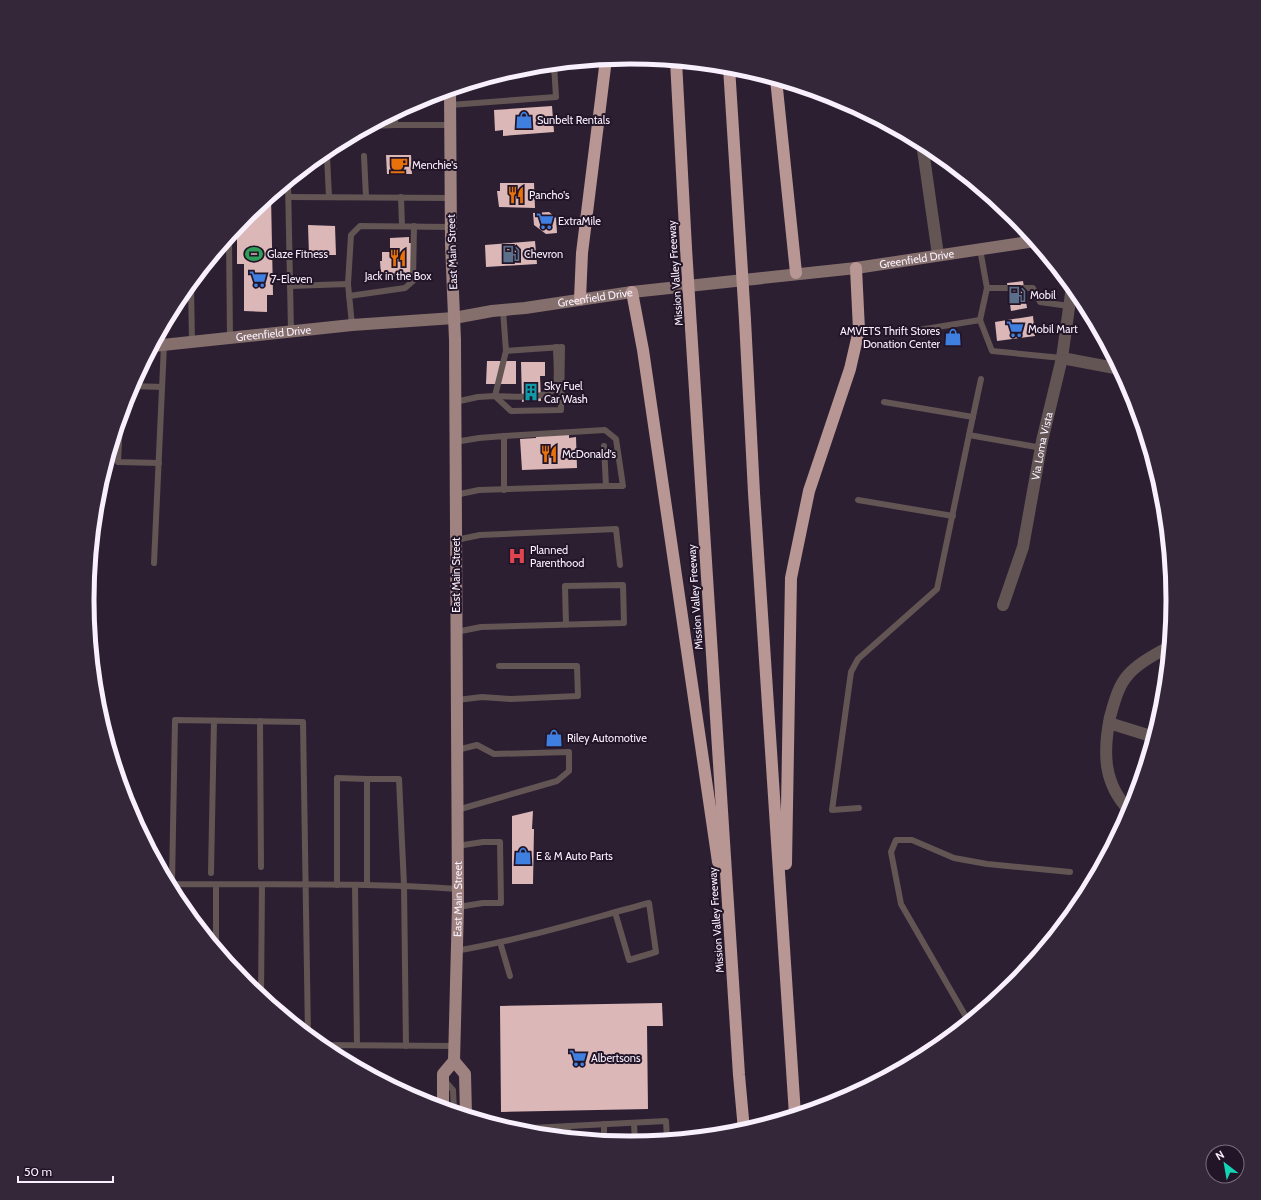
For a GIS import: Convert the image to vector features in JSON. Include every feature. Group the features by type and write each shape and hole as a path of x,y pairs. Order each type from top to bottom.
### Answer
{"highway":[{"path":"580,299 582,253 605,65"},
{"name":"Mission Valley Freeway","path":"676,66 691,328 730,939 744,1124"},
{"path":"729,73 754,493 795,1110"},
{"path":"777,84 796,273"},
{"path":"786,969 786,787 791,578 809,491 850,369 859,330 856,268"},
{"path":"632,292 643,350 692,693 730,939"}],"main road":[{"name":"East Main Street","path":"450,95 455,402 458,846 454,1061"},
{"name":"Greenfield Drive","path":"159,346 352,325 454,318 632,292 796,273 856,268 1029,242"},
{"path":"442,1102 443,1074 454,1061 466,1074 466,1110"}],"street":[{"path":"923,151 938,255"},
{"name":"Via Loma Vista","path":"1003,605 1023,547 1042,448 1062,358 1071,295"},
{"path":"1062,358 1113,368"},
{"path":"1126,806 1118,796 1108,772 1105,747 1114,700 1128,674 1151,657 1164,650"},
{"path":"1109,723 1149,735"}],"lane":[{"path":"450,105 556,97 554,70"},
{"path":"395,118 395,125"},
{"path":"381,126 450,125"},
{"path":"364,156 366,197"},
{"path":"327,158 329,197"},
{"path":"288,188 291,332"},
{"path":"289,197 451,198"},
{"path":"401,197 402,226"},
{"path":"352,325 348,284 351,235 355,230 360,226 451,227"},
{"path":"349,296 405,288 413,281 414,226"},
{"path":"229,246 230,338"},
{"path":"980,250 987,288 980,320 992,351 1062,358"},
{"path":"290,286 348,284"},
{"path":"987,288 1033,288 1040,302 1069,306"},
{"path":"191,293 192,342"},
{"path":"495,396 506,351 503,310"},
{"path":"919,330 980,320"},
{"path":"154,563 162,387 159,346"},
{"path":"455,402 478,397 543,396 552,392 556,386 556,347"},
{"path":"495,396 511,411 561,410 562,347 506,351"},
{"path":"859,808 832,810 851,672 858,659 937,589 981,380"},
{"path":"139,386 162,387"},
{"path":"884,402 973,417"},
{"path":"455,442 479,438 605,430 616,439 624,486 480,490 455,495"},
{"path":"969,435 1042,448"},
{"path":"504,436 504,490"},
{"path":"119,441 118,462 159,463"},
{"path":"604,446 606,486"},
{"path":"858,500 952,516"},
{"path":"456,540 480,535 616,529 620,565"},
{"path":"456,632 481,627 566,625 624,623 623,585 565,586 566,625"},
{"path":"456,700 482,697 511,699 578,696 577,666 499,666"},
{"path":"172,878 175,720 303,722 308,1028"},
{"path":"211,873 214,721"},
{"path":"260,721 261,867"},
{"path":"457,750 477,745 494,754 569,752 570,771 557,781 457,810"},
{"path":"337,885 337,778 399,779 404,885 406,1046"},
{"path":"367,779 367,885"},
{"path":"966,1017 901,904 891,852 896,840 912,840 954,858 987,864 1070,872"},
{"path":"458,846 483,842 500,842 501,903 483,903 458,907"},
{"path":"216,885 216,939"},
{"path":"178,887 216,885 404,885 458,889"},
{"path":"261,988 262,885"},
{"path":"355,885 357,1045"},
{"path":"455,950 500,942 649,903 656,952 629,960 615,912"},
{"path":"500,942 510,976"},
{"path":"332,1045 454,1046"},
{"path":"443,1079 452,1087 454,1106"},
{"path":"537,1128 666,1121 667,1135"},
{"path":"634,1123 635,1136"},
{"path":"604,1124 604,1135"},
{"path":"568,1126 568,1132"}],"building":[{"name":"Sunbelt Rentals","path":"552,106 554,132 503,136 503,130 495,131 494,110"},
{"name":"Menchie's","path":"386,155 411,155 412,174 387,174"},
{"name":"Pancho's","path":"500,183 534,183 535,208 499,207 497,191 500,191"},
{"path":"271,202 273,295 267,295 267,312 244,311 244,264 237,264 237,237 251,221"},
{"name":"ExtraMile","path":"549,212 556,218 557,233 546,234 534,225 533,213"},
{"path":"308,225 335,226 336,255 309,255"},
{"name":"Jack in the Box","path":"409,237 409,243 412,243 411,275 407,275 407,277 381,275 380,261 382,261 382,252 390,252 390,238"},
{"name":"Chevron","path":"535,241 537,264 486,267 485,245"},
{"name":"Mobil","path":"1023,281 1027,308 1011,311 1007,283"},
{"name":"Mobil Mart","path":"1033,316 1035,336 997,341 995,322"},
{"path":"487,361 516,361 516,384 486,384"},
{"path":"521,362 545,362 545,376 540,376 541,401 522,402"},
{"name":"McDonald's","path":"569,433 569,438 576,437 577,468 522,470 520,439 536,438 536,435"},
{"name":"E & M Auto Parts","path":"533,811 533,884 512,884 512,816"},
{"path":"662,1003 663,1026 647,1026 648,1109 501,1112 500,1006"}],"place":[{"name":"Sunbelt Rentals","path":"524,120"},
{"name":"Menchie's","path":"399,165"},
{"name":"Pancho's","path":"516,195"},
{"name":"ExtraMile","path":"545,221"},
{"name":"Glaze Fitness","path":"254,254"},
{"name":"Chevron","path":"511,254"},
{"name":"Jack in the Box","path":"398,258"},
{"name":"7-Eleven","path":"258,279"},
{"name":"Mobil","path":"1017,295"},
{"name":"Mobil Mart","path":"1015,329"},
{"name":"AMVETS Thrift Stores Donation Center","path":"953,337"},
{"name":"Sky Fuel Car Wash","path":"531,392"},
{"name":"McDonald's","path":"549,454"},
{"name":"Planned Parenthood","path":"517,556"},
{"name":"Riley Automotive","path":"554,738"},
{"name":"E & M Auto Parts","path":"523,856"},
{"name":"Albertsons","path":"578,1058"}]}
